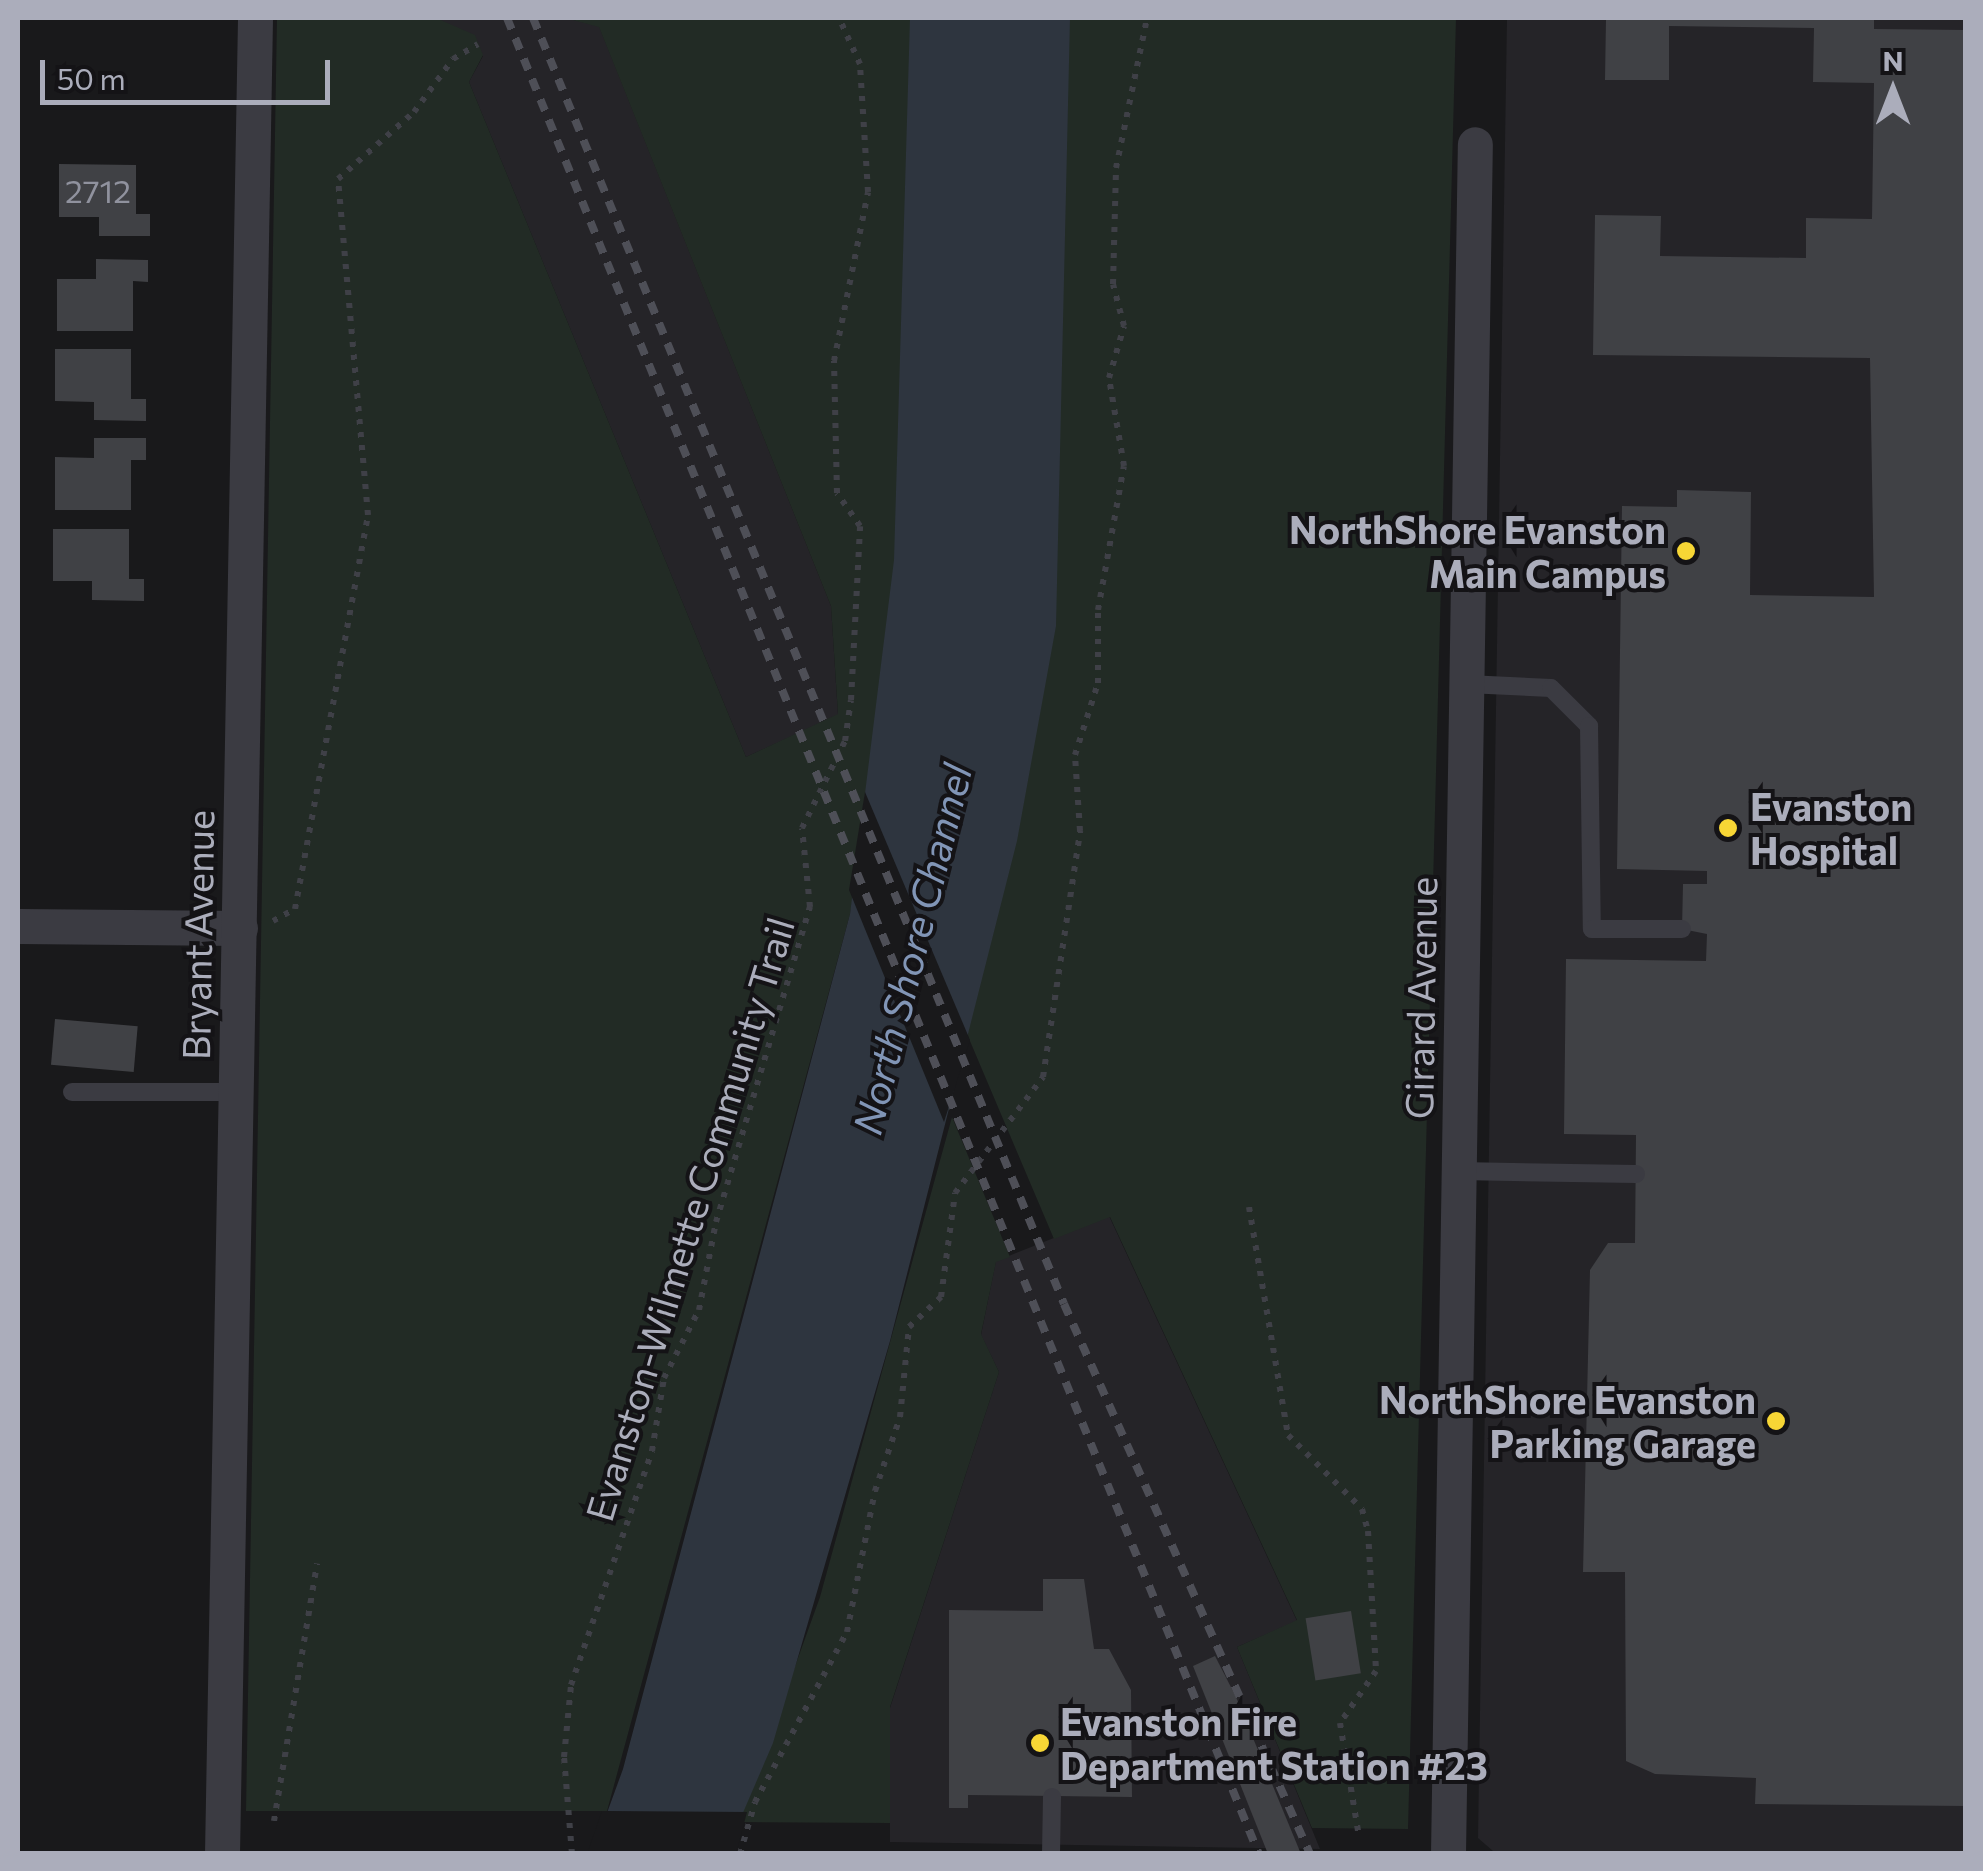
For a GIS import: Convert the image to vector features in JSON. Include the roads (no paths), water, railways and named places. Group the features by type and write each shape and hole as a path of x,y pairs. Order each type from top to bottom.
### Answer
{"street":[{"name":"Bryant Avenue","path":"222,1854 255,18"},
{"name":"Girard Avenue","path":"1448,1854 1475,144"},
{"path":"18,926 240,928"}],"lane":[{"path":"1467,684 1550,688 1589,726 1592,929 1682,928"},
{"path":"72,1092 236,1092"},
{"path":"1460,1171 1636,1174"},
{"path":"1051,1854 1052,1797"}],"water":[{"name":"North Shore Channel","path":"910,18 1070,18 1056,626 1017,841 890,1341 773,1743 739,1822 592,1854 623,1769 850,914 894,560"}],"railway":[{"path":"507,18 1259,1854"},
{"path":"533,18 1064,1304 1310,1854"}],"place":[{"name":"NorthShore Evanston Main Campus","path":"1686,551"},
{"name":"Evanston Hospital","path":"1728,828"},
{"name":"NorthShore Evanston Parking Garage","path":"1776,1421"},
{"name":"Evanston Fire Department Station #23","path":"1040,1743"}]}
